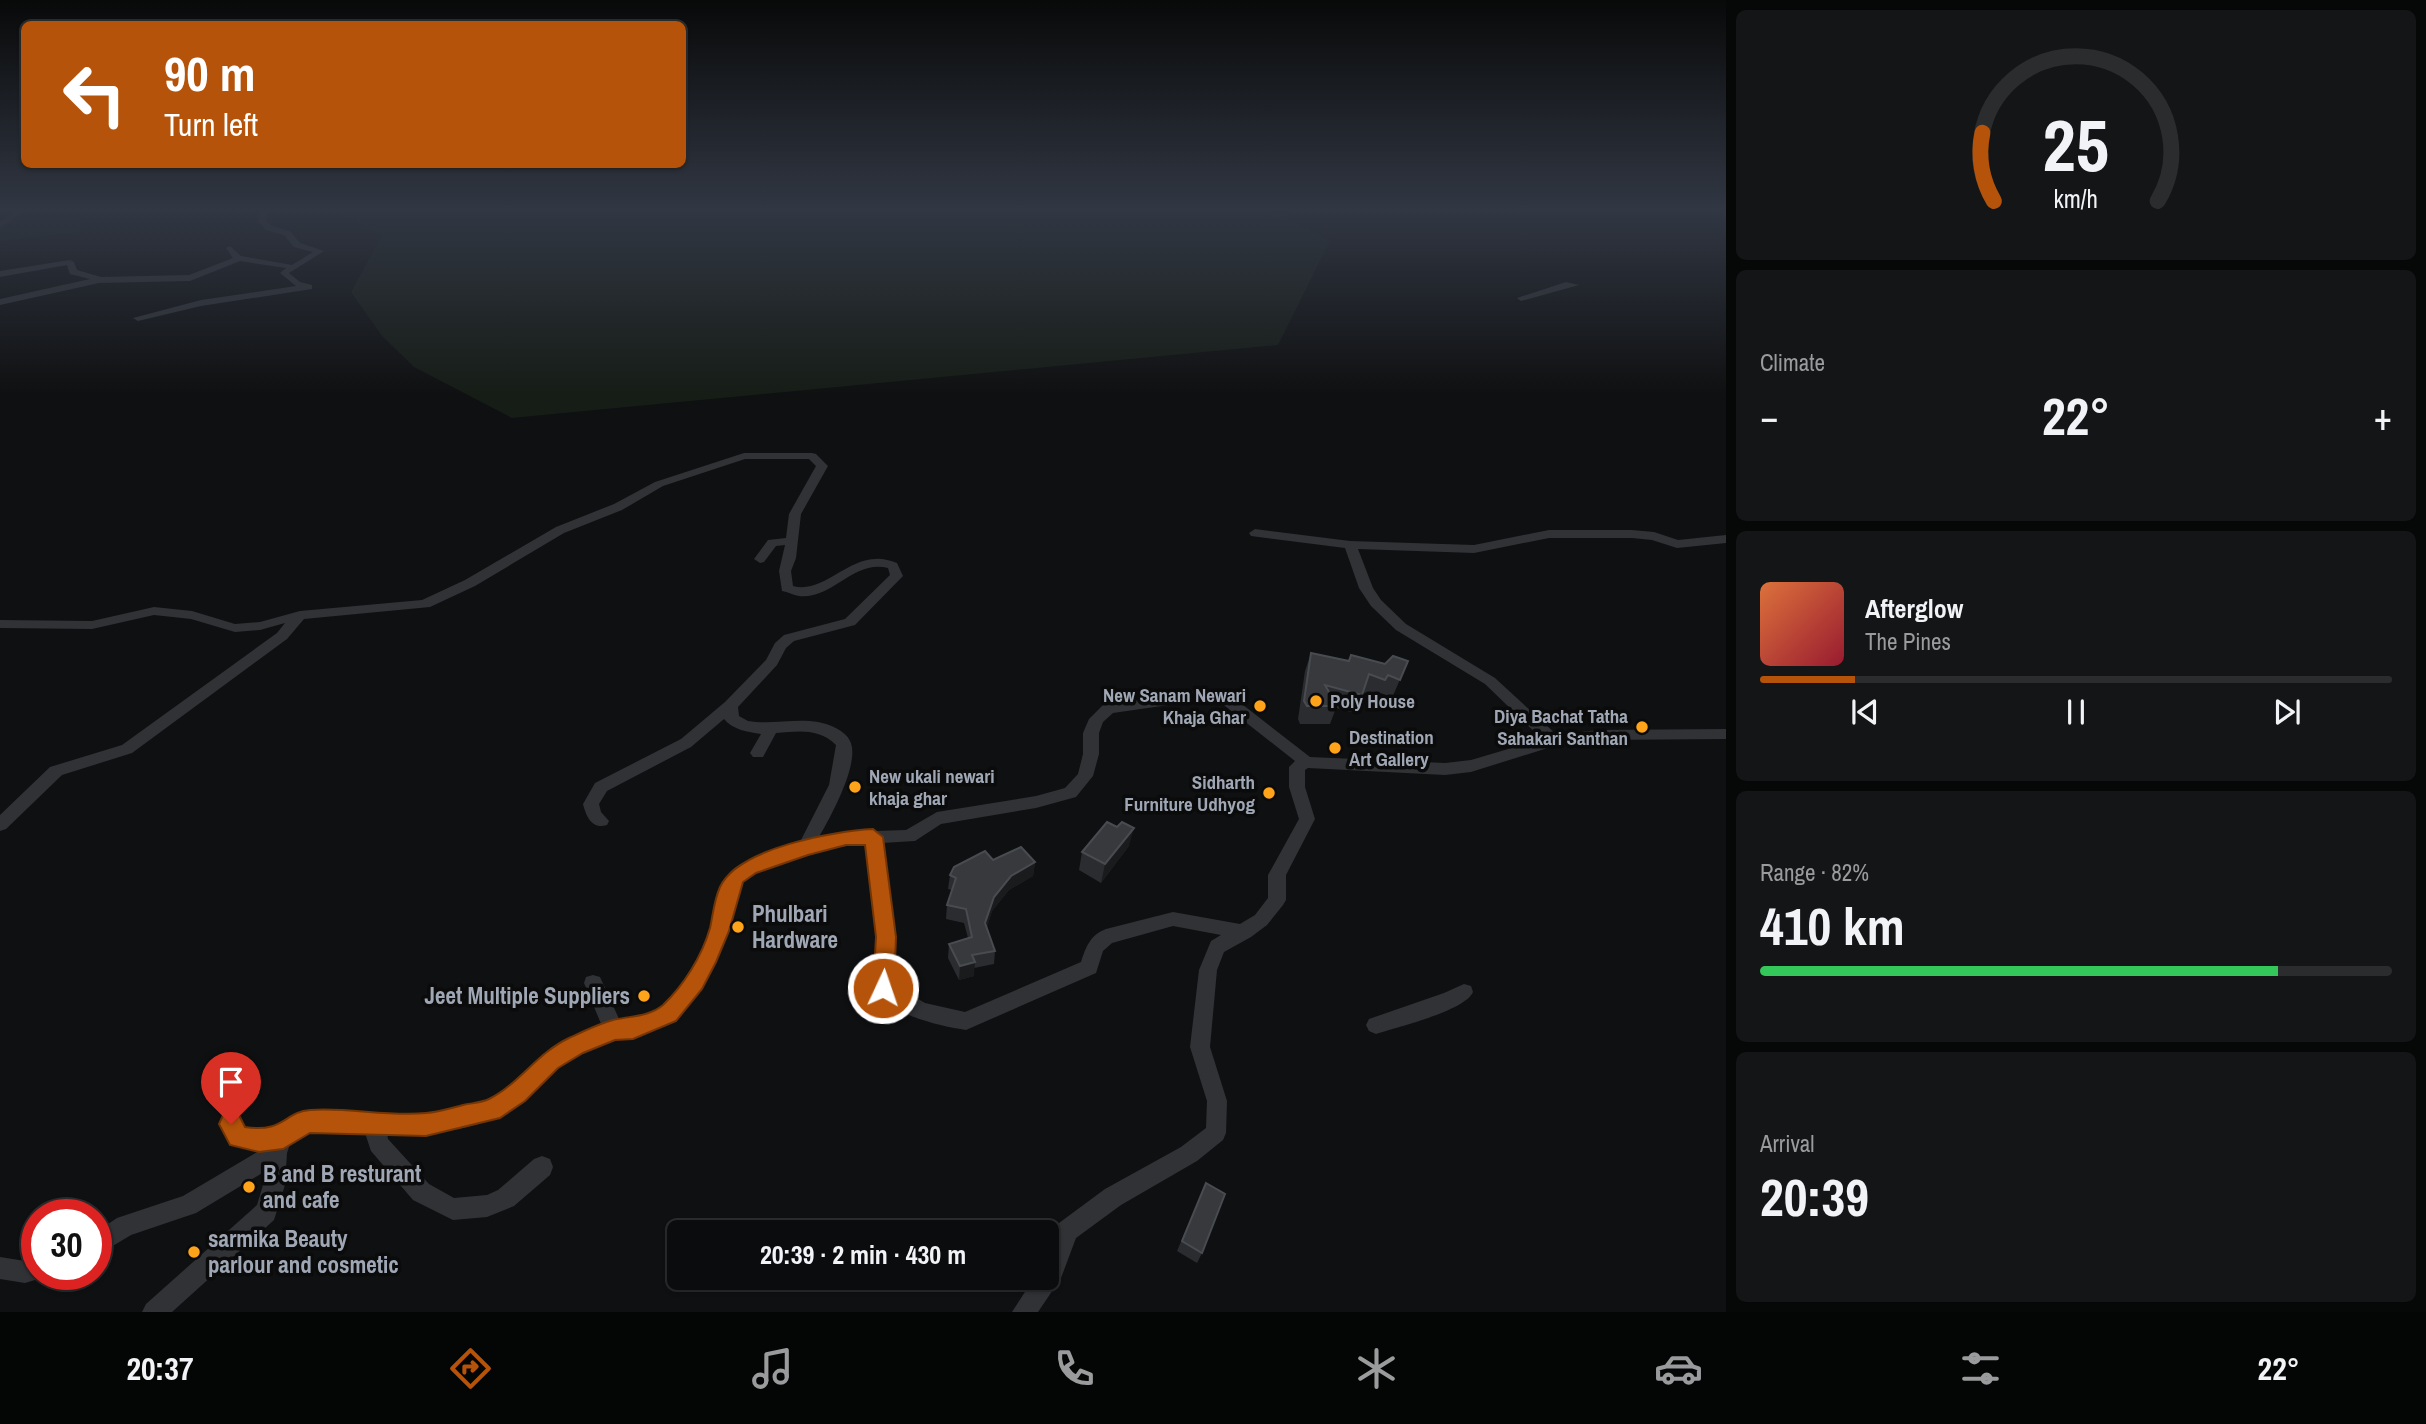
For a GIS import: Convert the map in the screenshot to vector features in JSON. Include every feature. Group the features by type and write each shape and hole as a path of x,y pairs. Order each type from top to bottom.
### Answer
{"street":[{"path":"74,272 99,280"},
{"path":"0,302 99,280 190,282 210,272"},
{"path":"138,318 213,300 309,287 297,284 285,272"},
{"path":"1521,298 1566,285 1575,285"},
{"path":"0,624 92,625 154,611 192,615 235,628 260,626 300,615 425,604 470,583 560,530 618,507 659,484 744,456 812,456 822,466 795,514 785,571 787,588 795,592 808,592 853,568 876,561 893,566 897,576 850,622 789,638 780,646 772,662 730,706 686,743 601,787 591,804 594,815 601,821"},
{"path":"1255,533 1350,545 1474,548 1549,534 1632,534 1654,536 1677,544 1726,539"},
{"path":"760,559 772,543 792,541"},
{"path":"1350,545 1366,588 1376,603 1401,627 1490,681 1554,741"},
{"path":"0,825 56,771 127,749 273,643 300,615"},
{"path":"112,1235 125,1226 188,1205 280,1145 307,1121 426,1125 492,1110 517,1094 550,1061 575,1046 614,1030 633,1029 668,1014 694,983 719,931 729,889 737,876 749,868 806,848 846,838 909,836 937,818 1036,802 1070,793 1086,776 1091,754 1091,733 1096,719 1109,708 1203,695 1224,698 1306,762 1445,769 1471,766 1554,741 1597,735 1726,734"},
{"path":"730,706 732,719 740,725 804,726 830,732 845,743 844,770 838,787 806,848"},
{"path":"758,753 769,733 768,727"},
{"path":"1024,1312 1054,1270 1067,1231 1113,1197 1189,1154 1216,1133 1217,1101 1200,1047 1208,970 1217,947 1261,920 1277,900 1277,875 1303,832 1307,819 1297,788 1297,768 1306,762"},
{"path":"873,837 886,937 883,988 911,1006 949,1018 966,1021 1089,967 1094,947 1106,937 1180,918 1245,932"},
{"path":"593,983 614,1030"},
{"path":"1376,1025 1450,1000 1464,992"},
{"path":"374,1123 378,1144 397,1166 421,1192 453,1209 487,1206 506,1198 542,1167"},
{"path":"231,1124 238,1137 280,1145"},
{"path":"154,1312 266,1212 275,1185 280,1145"},
{"path":"0,1268 21,1272"}],"shaded area":[{"path":"362,272 1314,272 1278,345 512,418 414,367 382,336 351,292"}],"building":[{"path":"1311,653 1349,661 1351,655 1385,664 1393,656 1408,661 1400,680 1388,675 1385,680 1369,674 1362,695 1325,685 1337,706 1307,706 1304,701"},
{"path":"1107,822 1117,827 1122,822 1134,828 1105,864 1082,852"},
{"path":"1021,847 1035,862 1011,876 994,897 985,923 995,951 972,955 975,962 960,966 949,944 972,937 966,909 947,905 956,878 950,875 954,867 985,851 993,860"},
{"path":"1206,1183 1225,1194 1202,1253 1182,1241"}],"place":[{"name":"Poly House","path":"1316,701"},
{"name":"New Sanam Newari Khaja Ghar","path":"1260,706"},
{"name":"Diya Bachat Tatha Sahakari Santhan","path":"1642,727"},
{"name":"Destination Art Gallery","path":"1335,748"},
{"name":"New ukali newari khaja ghar","path":"855,787"},
{"name":"Sidharth Furniture Udhyog","path":"1269,793"},
{"name":"Phulbari Hardware","path":"738,927"},
{"name":"Jeet Multiple Suppliers","path":"644,996"},
{"name":"B and B resturant and cafe","path":"249,1187"},
{"name":"sarmika Beauty parlour and cosmetic","path":"194,1252"}],"route":[{"path":"231,1124 238,1137 259,1141 283,1137 307,1121 426,1125 492,1110 517,1094 550,1061 575,1046 614,1030 633,1029 668,1014 694,983 709,956 719,931 729,889 737,876 749,868 806,848 846,838 873,837 886,937 883,988"}]}
